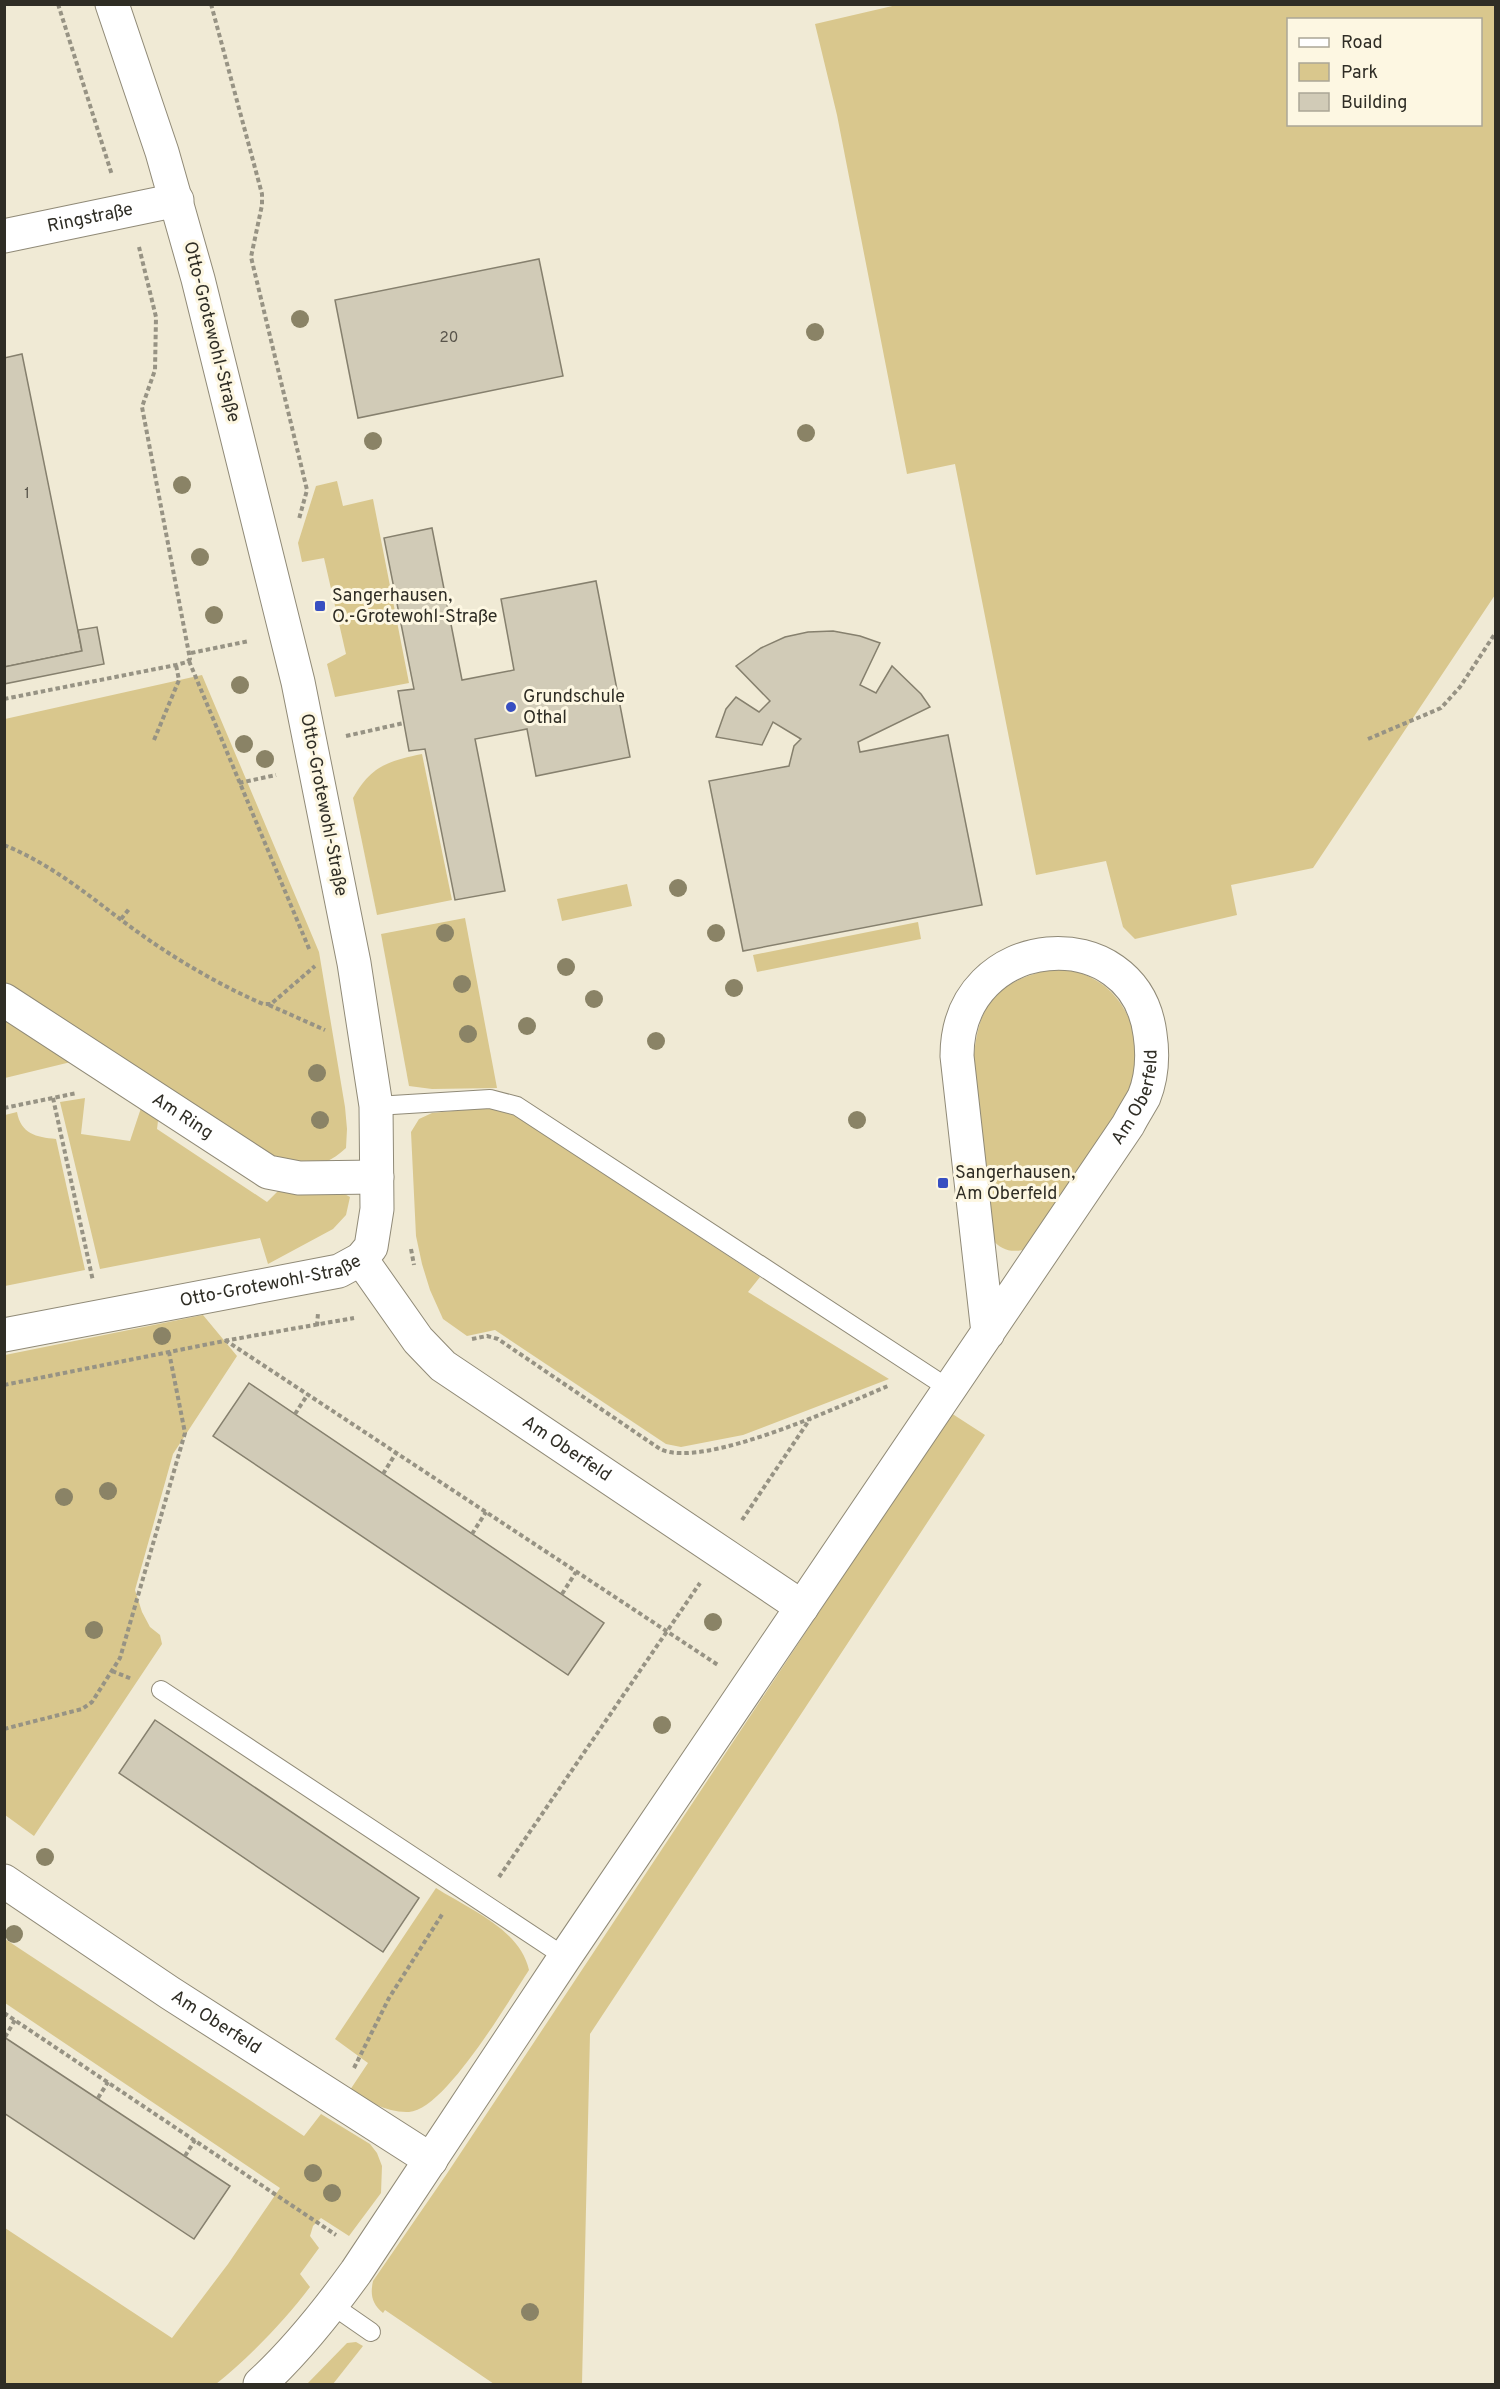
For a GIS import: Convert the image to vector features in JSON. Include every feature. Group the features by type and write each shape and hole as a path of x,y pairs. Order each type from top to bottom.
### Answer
{"street":[{"name":"Otto-Grotewohl-Straße","path":"4,1335 339,1270 361,1259 374,1240 378,1209 376,1106 348,930 300,692 177,201 112,4"},
{"name":"Ringstraße","path":"4,236 177,201"},
{"name":"Am Oberfeld","path":"260,2385 292,2353 332,2305 367,2255 565,1957 951,1390 1128,1125 1144,1096 1149,1079 1152,1044 1149,1023 1137,996 1123,979 1109,968 1075,955 1043,953 1009,965 993,975 968,1006 958,1032 957,1056 988,1333"},
{"name":"Am Ring","path":"4,1000 268,1172 299,1178 378,1177"},
{"name":"Am Oberfeld","path":"361,1259 429,1353 449,1370 802,1606"},
{"name":"Am Oberfeld","path":"4,1881 170,1993 431,2160"}],"lane":[{"path":"376,1106 490,1099 517,1106 951,1390"},
{"path":"161,1690 565,1957"},
{"path":"332,2305 370,2332"}],"path":[{"path":"58,4 115,187 141,250 156,317 155,375 142,406 191,653 189,661 290,907 318,965 268,1004"},
{"path":"211,4 262,194 262,205 250,254 307,490 296,526"},
{"path":"1368,739 1441,708 1460,687 1496,632"},
{"path":"191,653 286,633"},
{"path":"4,699 189,661"},
{"path":"154,740 179,680 176,665"},
{"path":"344,736 404,723"},
{"path":"239,783 284,773"},
{"path":"4,845 58,872 175,958 201,974 330,1033"},
{"path":"122,919 129,909"},
{"path":"4,1108 131,1082"},
{"path":"53,1098 101,1317"},
{"path":"317,1326 320,1289 318,1275"},
{"path":"4,1385 225,1340 317,1326 396,1310"},
{"path":"225,1340 749,1685"},
{"path":"4,1729 82,1708 92,1702 117,1664 137,1604 185,1433 169,1352"},
{"path":"295,1414 308,1394"},
{"path":"482,1902 812,1417"},
{"path":"383,1474 396,1453"},
{"path":"472,1534 486,1512"},
{"path":"562,1594 576,1572"},
{"path":"335,2099 361,2056 389,1998 460,1887"},
{"path":"4,2013 367,2255"},
{"path":"4,2037 15,2020"},
{"path":"98,2098 108,2082"},
{"path":"185,2156 195,2140"}],"green space":[{"path":"901,4 1495,5 1495,595 1313,868 1231,885 1237,915 1135,939 1123,927 1106,861 1036,875 955,464 907,474 837,115 815,24"},
{"path":"337,481 343,506 373,499 409,683 335,697 327,664 346,654 324,558 302,562 298,543 316,486"},
{"path":"202,675 319,952 347,1129 346,1148 322,1163 307,1165 278,1162 5,988 5,719"},
{"path":"422,754 452,900 377,915 353,798 374,772 399,759"},
{"path":"627,884 632,906 562,921 557,899"},
{"path":"465,918 497,1088 432,1089 409,1086 381,934"},
{"path":"918,922 921,939 757,972 753,955"},
{"path":"1055,968 1074,971 1092,978 1115,996 1126,1012 1133,1029 1136,1065 1122,1103 1089,1160 1027,1249 1012,1251 1000,1246 992,1239 973,1065 975,1043 979,1025 993,998 1017,981"},
{"path":"5,1021 75,1061 5,1078"},
{"path":"85,1098 81,1134 130,1141 142,1105 159,1113 157,1129 267,1202 278,1191 337,1190 350,1197 346,1215 333,1229 268,1264 260,1238 100,1269 60,1102"},
{"path":"494,1109 516,1116 760,1277 748,1292 889,1379 743,1435 681,1447 666,1444 495,1330 467,1336 443,1319 430,1290 422,1264 416,1236 411,1132 419,1119 432,1113"},
{"path":"17,1112 26,1130 42,1137 56,1139 85,1270 5,1286 5,1115"},
{"path":"203,1315 237,1356 173,1454 135,1590 142,1612 150,1627 160,1635 162,1644 34,1836 5,1815 5,1355"},
{"path":"951,1413 985,1435 590,2034 582,2384 494,2384 385,2310 383,2313 373,2299 373,2281 446,2175"},
{"path":"436,1888 478,1912 504,1932 524,1956 529,1970 475,2052 440,2093 424,2107 409,2112 393,2111 370,2102 350,2090 368,2063 335,2039"},
{"path":"5,1939 304,2136 321,2114 370,2144 377,2153 382,2166 381,2193 349,2236 321,2218 313,2226 310,2236 319,2248 300,2274 310,2287 266,2339 216,2384 5,2384 5,2228 172,2338 228,2264 280,2188 5,2003"},
{"path":"356,2342 363,2346 333,2384 307,2384 347,2343"}],"building":[{"path":"539,259 563,376 358,418 335,300"},
{"path":"22,354 82,651 4,667 4,358"},
{"name":"Grundschule Othal","path":"432,528 462,680 514,670 501,599 596,581 630,757 536,776 527,729 475,739 505,891 455,900 425,749 409,751 398,691 414,689 384,538"},
{"path":"97,627 104,664 4,684 4,667 82,651 78,630"},
{"path":"833,631 860,636 880,643 860,685 876,693 892,666 921,694 930,707 858,742 860,752 948,735 982,905 743,951 709,781 789,766 794,746 801,739 773,722 762,745 716,737 726,709 736,697 759,712 770,701 736,666 761,648 785,637 808,632"},
{"path":"249,1383 604,1623 568,1675 213,1436"},
{"path":"155,1720 419,1898 383,1952 119,1773"},
{"path":"4,2037 230,2186 194,2239 4,2113"}],"place":[{"name":"Sangerhausen, O.-Grotewohl-Straße","path":"320,606"},
{"name":"Grundschule Othal","path":"511,707"},
{"name":"Sangerhausen, Am Oberfeld","path":"943,1183"}]}
